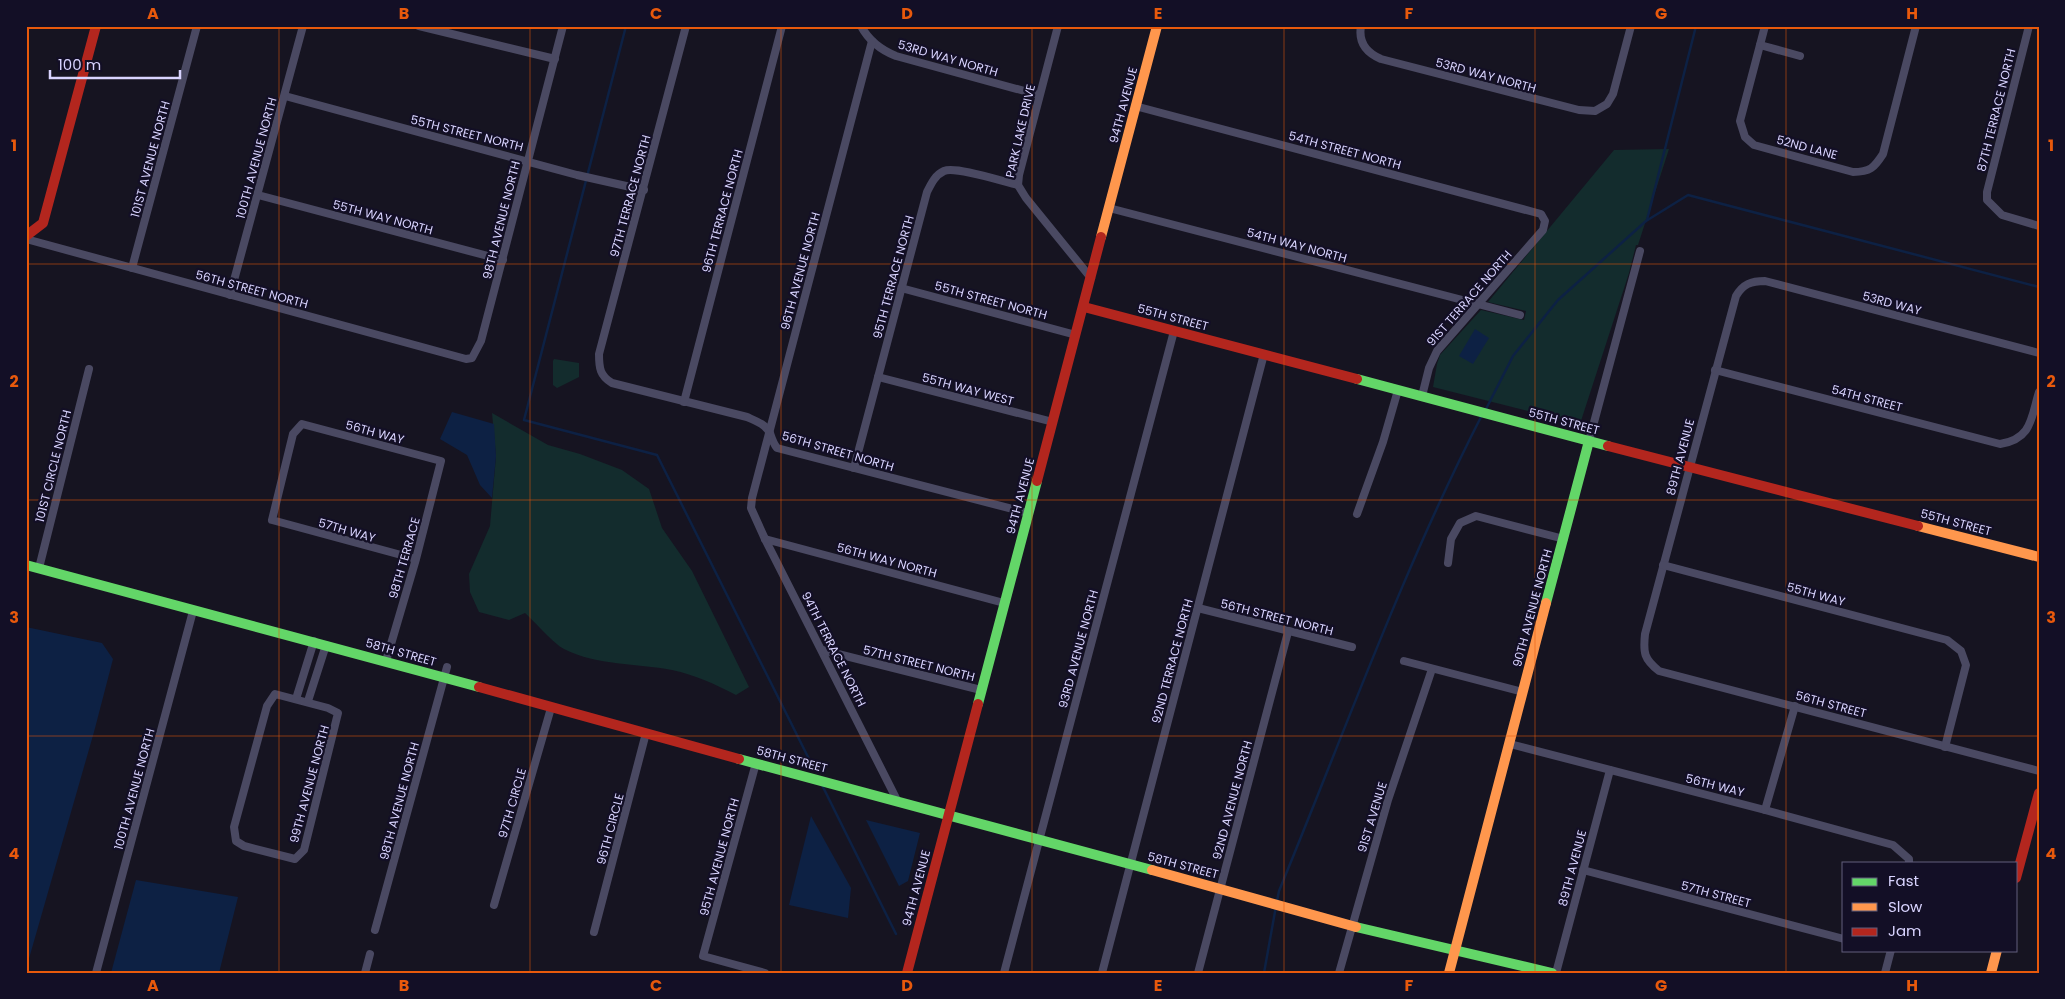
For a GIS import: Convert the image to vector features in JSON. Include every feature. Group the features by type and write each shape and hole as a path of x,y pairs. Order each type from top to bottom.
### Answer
{"street":[{"path":"26,238 43,223 96,26"},
{"name":"101ST AVENUE NORTH","path":"132,268 197,26"},
{"name":"100TH AVENUE NORTH","path":"230,295 303,26"},
{"path":"418,26 555,59"},
{"name":"98TH AVENUE NORTH","path":"472,358 481,341 563,26"},
{"name":"97TH TERRACE NORTH","path":"600,372 599,354 686,26"},
{"name":"96TH TERRACE NORTH","path":"684,402 782,26"},
{"name":"53RD WAY NORTH","path":"861,26 872,41 883,51 1039,95"},
{"name":"PARK LAKE DRIVE","path":"1058,26 1039,95 1018,185 1026,198 1091,278"},
{"name":"94TH AVENUE","path":"907,973 1157,26"},
{"name":"53RD WAY NORTH","path":"1361,26 1362,45 1371,54 1382,59 1579,110 1595,111 1607,104 1613,94 1631,26"},
{"path":"1765,26 1760,45 1800,56"},
{"name":"52ND LANE","path":"1760,45 1740,121 1745,137 1754,145 1853,172 1865,172 1876,165 1883,154 1916,26"},
{"name":"87TH TERRACE NORTH","path":"2029,26 1986,192 1987,200 2002,215 2039,226"},
{"name":"96TH AVENUE NORTH","path":"751,508 769,432 872,41"},
{"name":"55TH STREET NORTH","path":"284,96 577,175 644,190"},
{"name":"54TH STREET NORTH","path":"1135,106 1541,214 1545,220"},
{"name":"95TH TERRACE NORTH","path":"854,468 927,192 934,178 945,170 957,170 1018,185"},
{"name":"55TH WAY NORTH","path":"258,195 503,260"},
{"name":"54TH WAY NORTH","path":"1109,208 1479,305 1520,314"},
{"name":"91ST TERRACE NORTH","path":"1422,396 1429,368 1437,351 1543,230 1545,220"},
{"name":"56TH STREET NORTH","path":"26,238 341,326 472,358"},
{"name":"90TH AVENUE NORTH","path":"1449,973 1640,251"},
{"name":"53RD WAY","path":"1741,288 1753,281 1765,281 2039,353"},
{"name":"55TH STREET NORTH","path":"901,288 1076,335"},
{"name":"89TH AVENUE","path":"1645,634 1715,370 1736,296 1741,288"},
{"name":"55TH STREET","path":"1084,307 1589,441 1690,465 2039,557"},
{"name":"93RD AVENUE NORTH","path":"1004,973 1174,330"},
{"name":"92ND TERRACE NORTH","path":"1102,973 1264,354"},
{"name":"101ST CIRCLE NORTH","path":"39,568 89,369"},
{"name":"54TH STREET","path":"1715,370 2000,444 2014,442 2027,430 2039,392"},
{"name":"56TH STREET NORTH","path":"600,372 605,379 612,383 761,423 769,432 772,442 777,448 1028,513"},
{"name":"55TH WAY WEST","path":"878,377 1053,422"},
{"path":"1357,514 1383,442 1398,390"},
{"name":"56TH WAY","path":"272,520 293,434 302,424 441,461"},
{"name":"98TH TERRACE","path":"386,661 416,559 441,461"},
{"name":"94TH TERRACE NORTH","path":"751,508 764,539 897,800"},
{"path":"1448,563 1451,539 1460,523 1476,516 1564,539"},
{"name":"57TH WAY","path":"272,520 416,559"},
{"name":"56TH WAY NORTH","path":"764,539 1004,603"},
{"name":"58TH STREET","path":"26,565 386,661 446,672 551,708 897,800 1290,907 1352,926 1554,973"},
{"name":"55TH WAY","path":"1663,565 1947,640 1960,651 1966,665 1945,747"},
{"name":"56TH STREET NORTH","path":"1198,608 1352,647"},
{"name":"100TH AVENUE NORTH","path":"96,973 193,611"},
{"name":"92ND AVENUE NORTH","path":"1198,973 1288,632"},
{"name":"56TH STREET","path":"1645,634 1643,649 1648,662 1659,671 2039,771"},
{"path":"314,641 296,699 308,702 326,644"},
{"name":"57TH STREET NORTH","path":"822,650 981,690"},
{"path":"1404,661 1523,692"},
{"name":"91ST AVENUE","path":"1339,973 1388,800 1432,669"},
{"name":"98TH AVENUE NORTH","path":"376,930 446,672"},
{"name":"99TH AVENUE NORTH","path":"296,699 276,694 267,706 234,827 236,841 244,846 295,858 304,850 338,713 308,702"},
{"path":"1765,810 1795,706"},
{"name":"97TH CIRCLE","path":"494,905 551,708"},
{"name":"96TH CIRCLE","path":"594,932 646,733"},
{"name":"56TH WAY","path":"1510,744 1893,845 1909,861"},
{"name":"95TH AVENUE NORTH","path":"756,763 703,956 765,973"},
{"name":"89TH AVENUE","path":"1554,973 1610,770"},
{"path":"2018,871 2039,793"},
{"name":"57TH STREET","path":"1583,870 1842,938"},
{"path":"1885,973 1890,952"},
{"path":"1991,973 1996,952"},
{"path":"365,973 370,954"}],"green space":[{"path":"1669,149 1638,245 1636,245 1629,273 1580,424 1433,387 1440,355 1481,310 1524,320 1526,311 1488,302 1614,150"},
{"path":"554,359 579,363 579,377 557,388 553,385"},
{"path":"492,413 548,445 580,454 622,470 649,489 662,528 692,571 749,687 736,695 705,680 680,672 590,658 564,649 525,613 509,620 479,612 470,592 469,574 490,526 496,456"}],"water":[{"path":"1475,329 1489,338 1473,364 1459,356"},
{"path":"452,412 494,424 496,456 492,498 480,485 467,455 440,439"},
{"path":"26,627 102,643 113,659 26,969"},
{"path":"811,816 851,888 848,918 789,905"},
{"path":"866,820 920,833 908,881 899,886"},
{"path":"136,880 238,897 219,973 111,973"}],"waterway":[{"path":"626,26 524,420 657,455 813,767"},
{"path":"1647,220 1696,26"},
{"path":"1485,411 1513,356 1558,300 1646,221 1688,195 2039,287"},
{"path":"1277,901 1279,891 1400,591 1453,473 1482,415"},
{"path":"822,785 896,934"},
{"path":"1264,973 1276,906"}],"traffic: fast":[{"path":"1357,379 1608,446"},
{"path":"1546,603 1589,441"},
{"path":"978,704 1037,481"},
{"path":"26,565 479,687"},
{"path":"739,759 1152,870"},
{"path":"1356,927 1552,973"}],"traffic: slow":[{"path":"1101,237 1157,26"},
{"path":"1918,526 2039,557"},
{"path":"1449,973 1546,603"},
{"path":"1152,870 1356,927"},
{"path":"1991,973 1996,952"}],"traffic: jam":[{"path":"26,236 43,223 96,26"},
{"path":"1037,481 1101,237"},
{"path":"1084,307 1357,379"},
{"path":"1608,446 1918,526"},
{"path":"479,687 739,759"},
{"path":"907,973 978,704"},
{"path":"2018,871 2039,793"}]}
